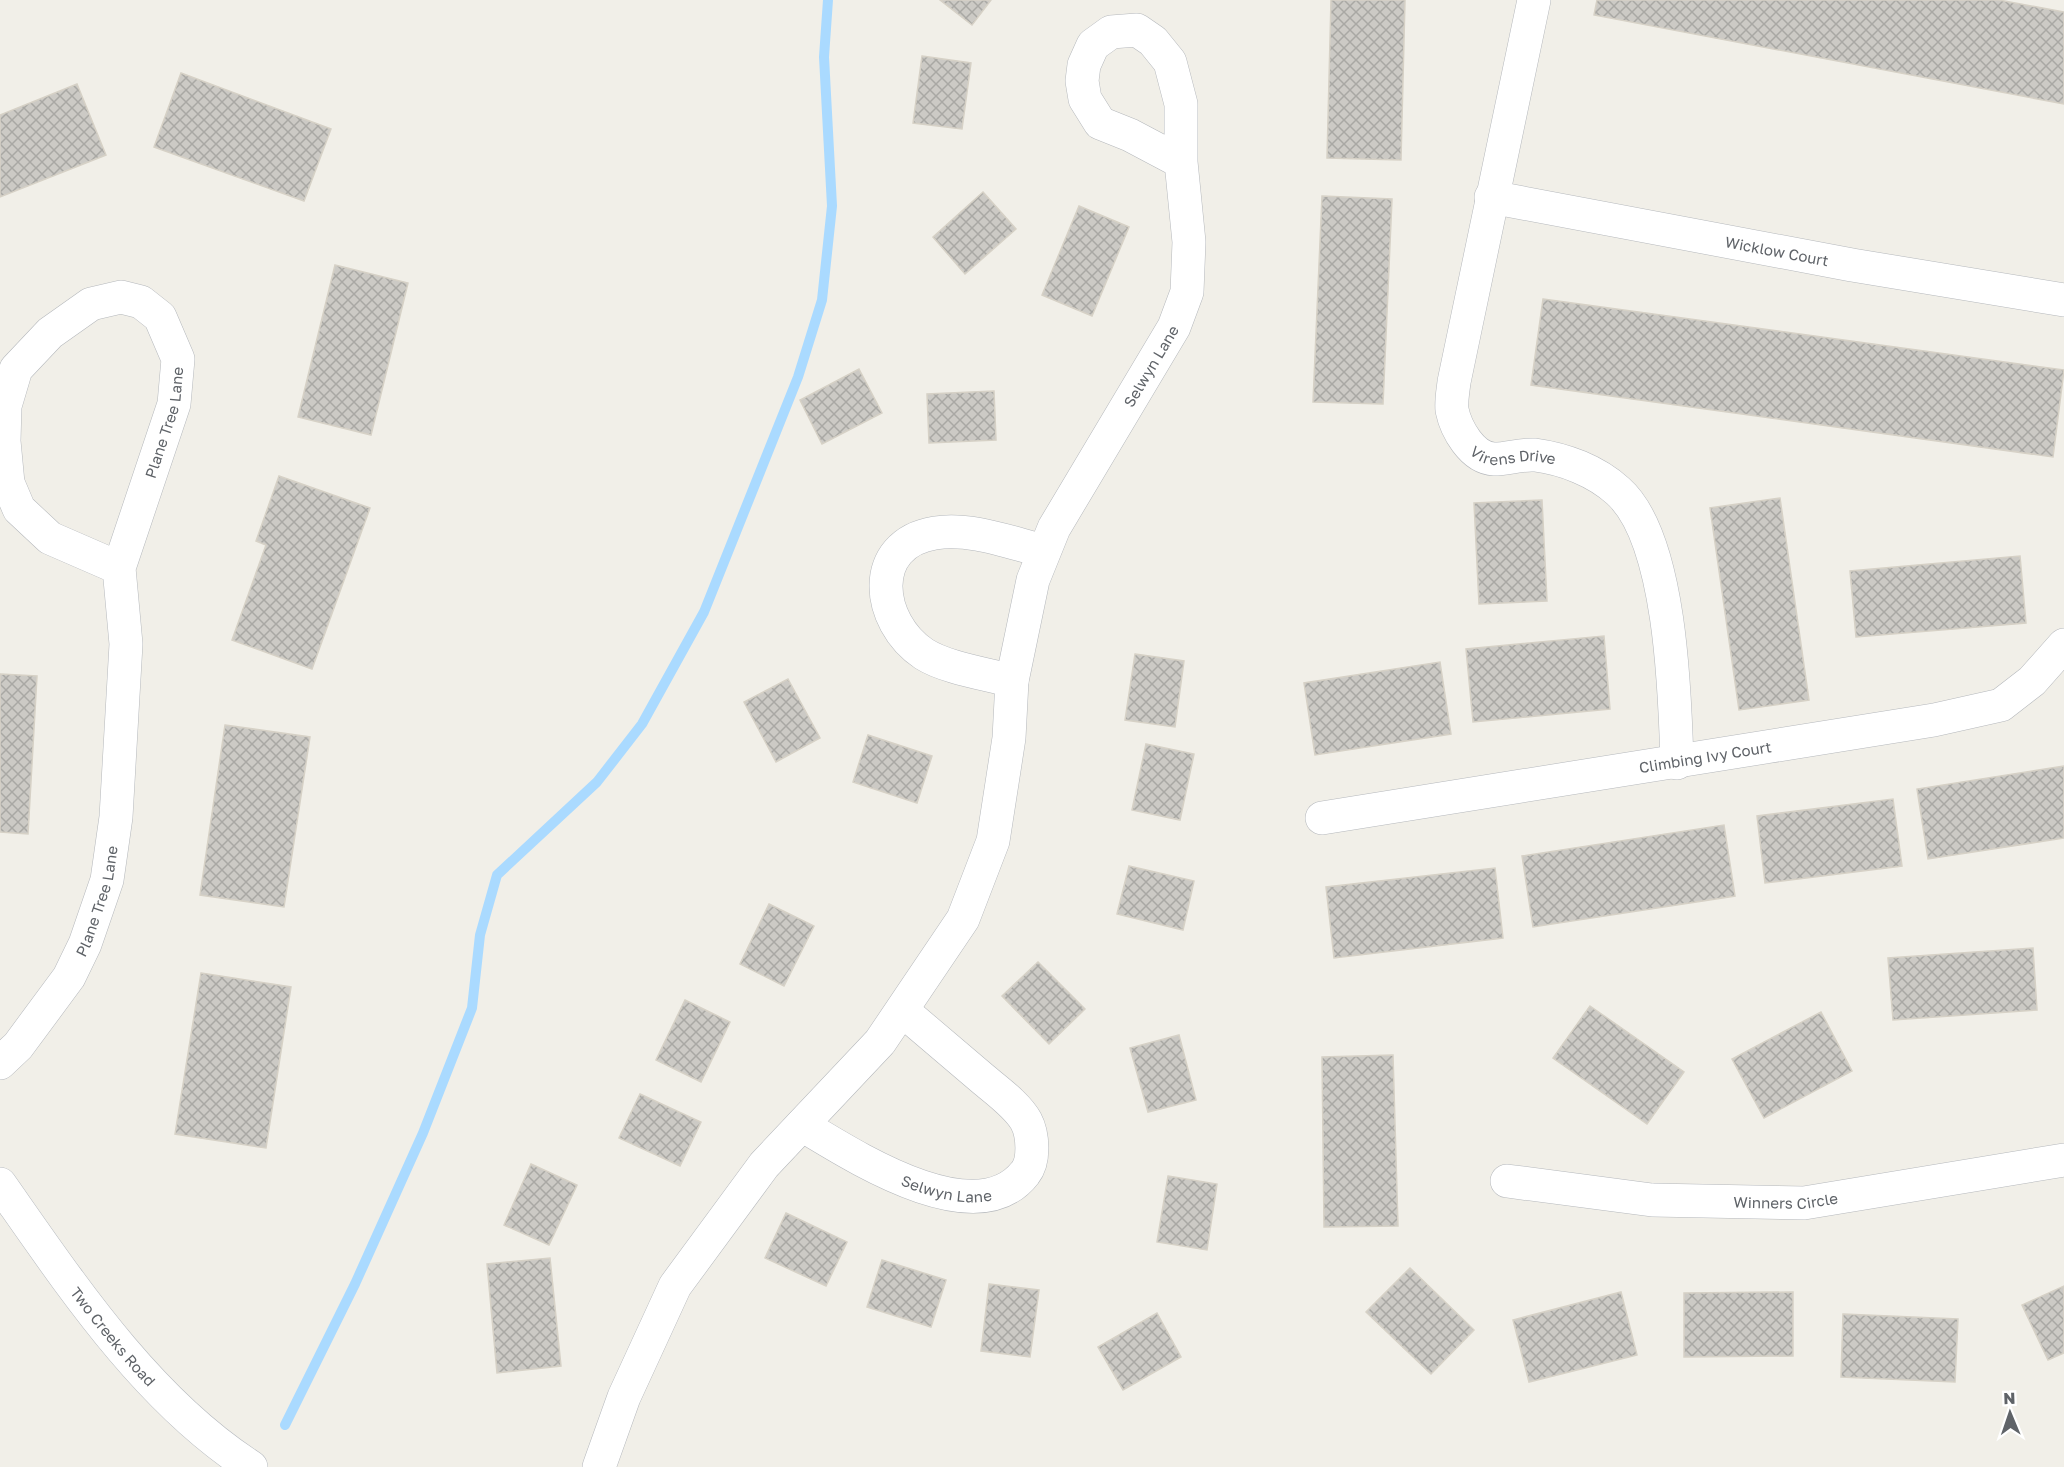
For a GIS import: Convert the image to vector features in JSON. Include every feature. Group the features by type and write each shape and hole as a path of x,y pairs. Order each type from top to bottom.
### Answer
{"street":[{"name":"Virens Drive","path":"1534,0 1520,74 1491,197 1454,382 1452,409 1460,431 1472,449 1492,459 1532,455 1562,460 1593,473 1619,491 1638,516 1650,543 1670,639 1675,681 1677,763"},
{"name":"Selwyn Lane","path":"599,1467 624,1397 675,1286 764,1165 855,1072 903,1011 963,919 993,841 1009,738 1012,681 1033,580 1054,528 1103,442 1174,327 1187,292 1189,242 1181,162"},
{"name":"Wicklow Court","path":"1491,197 1852,265 2064,300"},
{"name":"Plane Tree Lane","path":"0,1063 18,1047 69,977 85,944 107,880 116,817 126,644 119,568 174,404 178,359 160,317 141,302 121,297 91,304 50,333 16,369 5,406 4,441 8,483 19,509 50,538 119,568"},
{"path":"1012,681 925,654 905,635 890,613 885,597 885,577 894,559 907,542 936,532 965,533 1044,550"},
{"name":"Climbing Ivy Court","path":"1322,818 1677,763 1934,720 2001,705 2032,681 2064,645"},
{"name":"Selwyn Lane","path":"802,1125 855,1157 928,1189 949,1194 975,1196 1000,1193 1015,1185 1028,1171 1032,1144 1026,1121 1004,1097 903,1011"},
{"name":"Winners Circle","path":"1507,1181 1652,1200 1804,1203 2064,1160"},
{"name":"Two Creeks Road","path":"0,1184 107,1329 154,1384 189,1417 251,1467"}],"building":[{"path":"940,0 991,0 972,25"},
{"path":"1331,0 1405,0 1401,160 1327,158"},
{"path":"1597,0 1999,0 2064,12 2064,104 1594,15"},
{"path":"922,56 971,63 962,129 913,123"},
{"path":"181,73 331,129 304,201 154,147"},
{"path":"77,84 106,155 0,197 0,115"},
{"path":"983,192 1016,229 965,274 933,237"},
{"path":"1322,196 1392,199 1383,404 1313,402"},
{"path":"1079,206 1129,227 1092,316 1042,295"},
{"path":"335,265 408,283 371,435 298,417"},
{"path":"1543,299 2064,370 2053,457 1531,385"},
{"path":"859,369 882,413 822,444 800,400"},
{"path":"994,391 996,440 929,443 927,394"},
{"path":"279,476 370,508 312,669 232,640 266,545 256,541"},
{"path":"1780,498 1809,700 1739,710 1710,508"},
{"path":"1542,500 1547,601 1479,604 1474,503"},
{"path":"2020,556 2026,623 1856,637 1850,571"},
{"path":"1604,636 1610,709 1473,722 1466,649"},
{"path":"1135,654 1184,661 1175,727 1125,720"},
{"path":"1440,662 1451,734 1315,755 1304,683"},
{"path":"0,674 37,676 28,834 0,832"},
{"path":"788,679 820,738 776,762 744,702"},
{"path":"225,725 310,737 284,907 200,895"},
{"path":"868,735 932,756 917,803 853,782"},
{"path":"1146,744 1194,754 1180,820 1132,810"},
{"path":"2064,766 2064,838 1928,859 1917,789"},
{"path":"1893,799 1902,866 1765,883 1757,816"},
{"path":"1724,825 1735,896 1533,927 1522,856"},
{"path":"1129,866 1194,881 1183,930 1117,914"},
{"path":"1495,868 1503,938 1334,958 1326,887"},
{"path":"769,904 814,926 784,986 740,964"},
{"path":"2033,948 2037,1010 1893,1020 1888,958"},
{"path":"1038,962 1085,1009 1049,1044 1002,996"},
{"path":"201,973 291,987 266,1148 175,1134"},
{"path":"685,1000 730,1022 701,1082 656,1060"},
{"path":"1590,1006 1684,1072 1647,1124 1553,1058"},
{"path":"1821,1012 1852,1071 1764,1118 1732,1059"},
{"path":"1179,1035 1196,1100 1148,1112 1130,1048"},
{"path":"1393,1055 1398,1226 1324,1227 1322,1057"},
{"path":"640,1094 701,1122 680,1166 619,1138"},
{"path":"531,1164 577,1185 549,1245 504,1225"},
{"path":"1168,1176 1217,1184 1207,1250 1157,1242"},
{"path":"786,1213 847,1242 826,1286 765,1258"},
{"path":"550,1258 561,1366 497,1373 487,1264"},
{"path":"882,1260 946,1280 931,1327 867,1307"},
{"path":"1410,1268 1474,1330 1431,1374 1366,1312"},
{"path":"989,1284 1039,1290 1030,1357 981,1351"},
{"path":"2064,1286 2064,1353 2048,1360 2022,1305"},
{"path":"1621,1292 1637,1355 1529,1382 1513,1320"},
{"path":"1793,1292 1793,1356 1684,1357 1684,1293"},
{"path":"1157,1313 1181,1357 1123,1390 1098,1347"},
{"path":"1843,1314 1958,1319 1955,1382 1841,1377"}],"waterway":[{"path":"285,1425 355,1284 423,1133 472,1008 480,935 497,875 597,782 642,724 704,612 798,377 822,300 832,206 824,57 828,0"}]}
